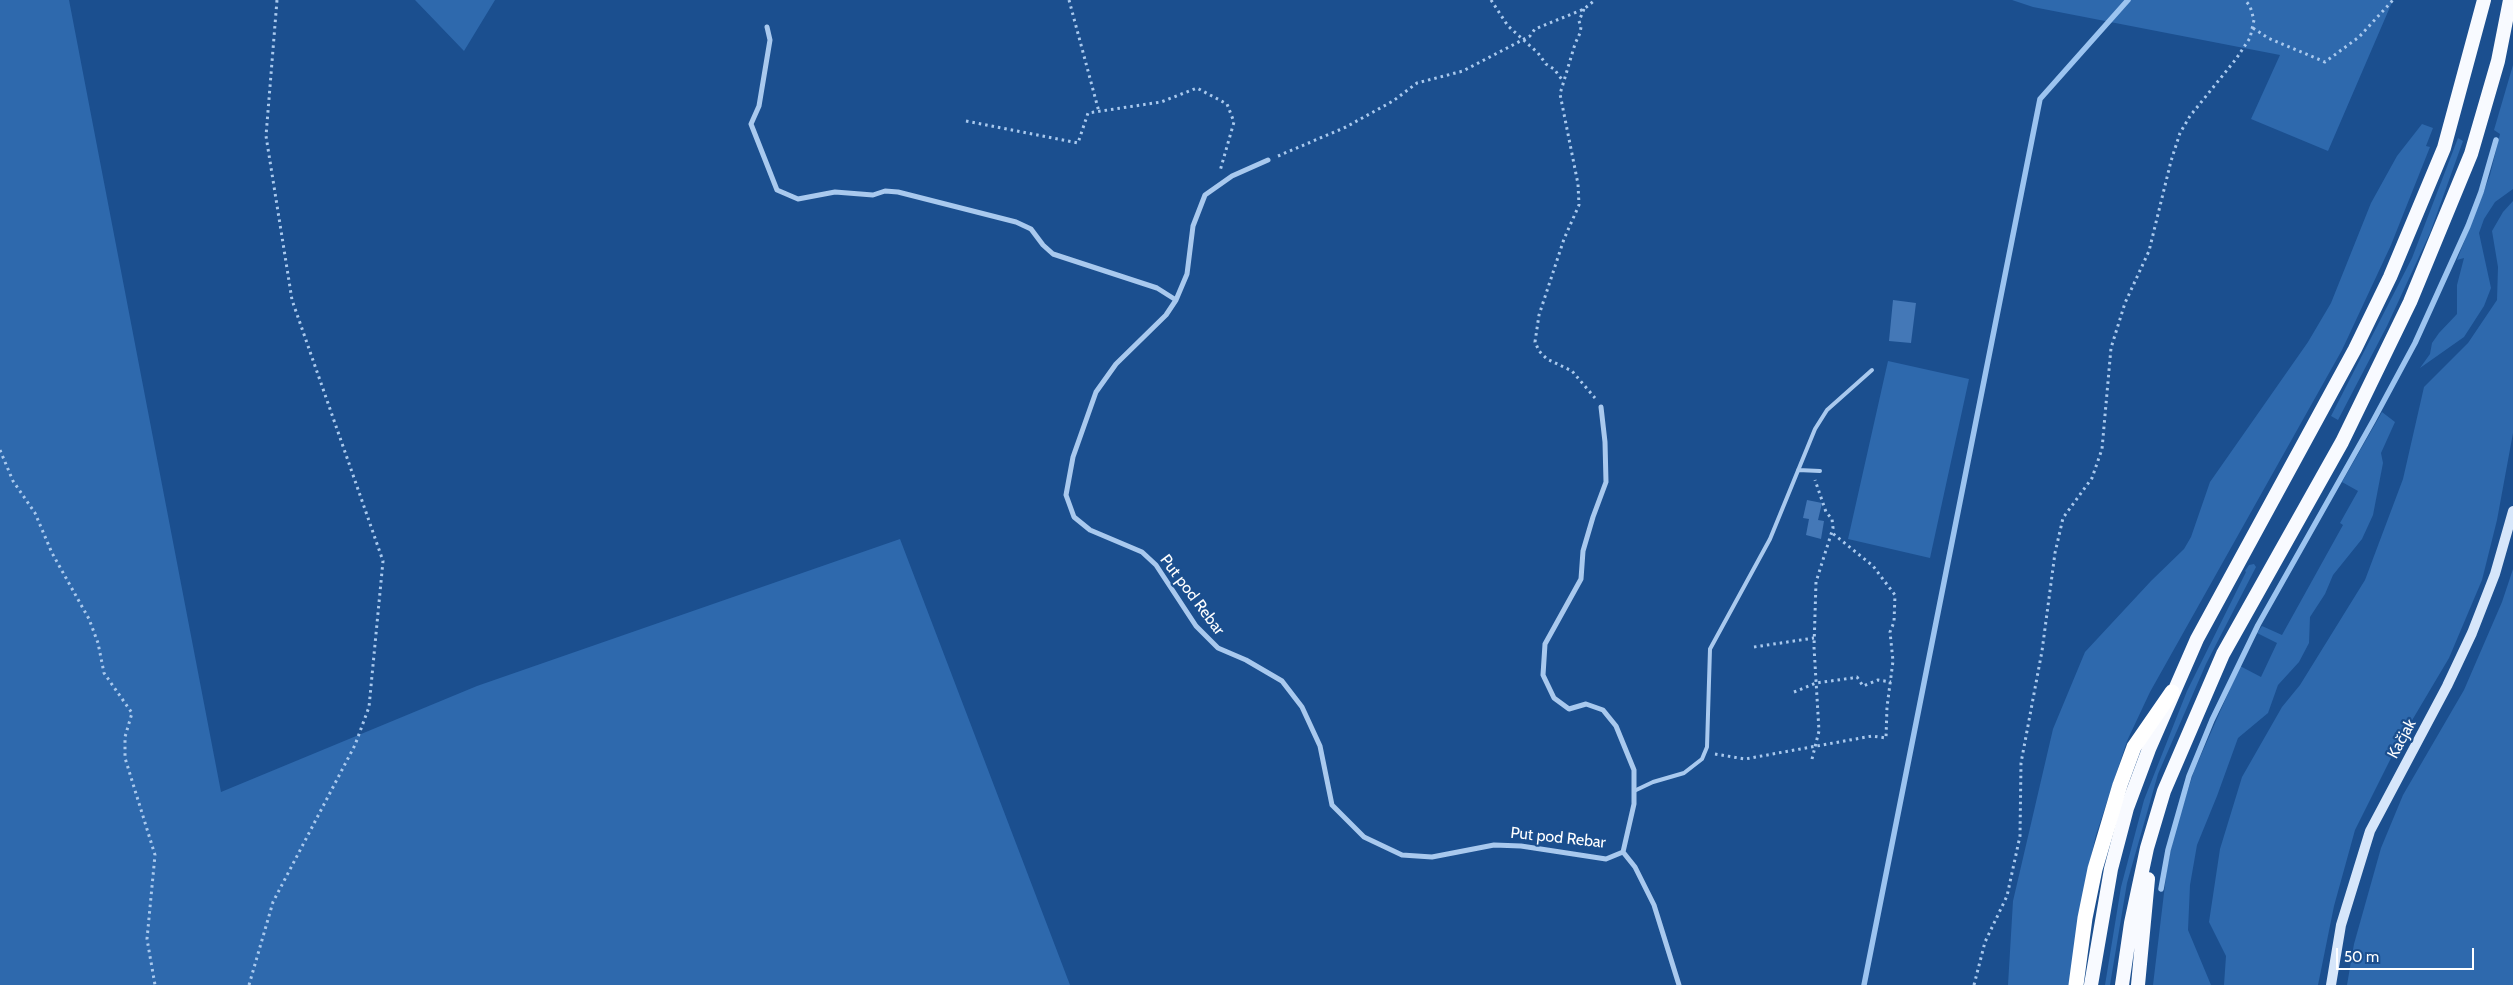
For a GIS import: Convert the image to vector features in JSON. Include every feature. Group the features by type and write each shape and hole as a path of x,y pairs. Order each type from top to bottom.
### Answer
{"highway":[{"path":"2091,985 2111,869 2127,808 2172,692 2197,639 2355,349 2390,277 2444,148 2484,0"},
{"path":"2122,985 2131,922 2147,848 2164,791 2223,654 2342,442 2410,302 2470,154 2498,61 2510,0"},
{"path":"2076,985 2085,918 2095,869 2120,785 2138,741 2172,692"},
{"path":"2138,985 2148,886 2147,848"}],"main road":[{"name":"Kačjak","path":"2331,985 2341,925 2370,831 2447,686 2472,634 2495,574 2513,511"}],"street":[{"path":"767,27 770,40 759,106 751,124 777,190 798,199 835,192 873,195 885,191 898,192 1016,222 1032,229 1043,245 1053,254 1158,288 1176,300"},
{"name":"Put pod Rebar","path":"1268,160 1232,176 1206,195 1193,226 1187,274 1176,300 1166,315 1116,364 1096,392 1073,457 1066,495 1074,517 1090,530 1142,552 1156,565 1196,626 1218,648 1246,660 1282,681 1302,707 1320,746 1332,805 1364,836 1402,855 1432,857 1494,845 1521,846 1606,859 1623,852"},
{"name":"Put pod Rebar","path":"1601,407 1606,442 1606,482 1583,551 1581,579 1545,644 1544,675 1554,698 1570,709 1586,704 1603,710 1616,726 1634,770 1634,804 1623,852"},
{"name":"Put pod Rebar","path":"1623,852 1635,867 1654,905 1679,985"}],"lane":[{"path":"1634,790 1684,773 1699,764 1706,752 1710,649 1770,539 1808,443 1827,410 1872,370"},
{"path":"1798,470 1820,471"}],"path":[{"path":"249,985 273,902 355,745 369,707 383,561 292,300 266,136 277,0"},
{"path":"1069,0 1099,112"},
{"path":"1491,0 1508,26 1524,39 1546,64 1554,69 1563,81"},
{"path":"1268,160 1346,127 1393,101 1417,83 1462,71 1530,36 1535,29 1584,10 1595,0"},
{"path":"1974,985 1985,942 2007,896 2020,836 2021,763 2042,651 2055,553 2063,518 2092,478 2102,449 2111,348 2124,303 2149,251 2171,161 2180,134 2190,116 2236,59 2250,38 2254,20 2250,6 2245,0"},
{"path":"2253,28 2268,38 2317,60 2328,61 2341,48 2359,37 2393,0"},
{"path":"1584,10 1579,21 1580,33 1560,94 1578,184 1579,205 1564,240 1539,315 1535,342 1539,351 1547,359 1572,371 1601,407"},
{"path":"966,121 1078,143 1088,113 1161,102 1198,88 1227,104 1234,122 1215,189"},
{"path":"0,450 13,482 35,513 52,553 89,619 98,643 104,673 132,713 125,737 127,768 155,856 147,940 155,985"},
{"path":"1812,470 1826,512 1832,519 1831,532 1816,582 1814,638 1819,731 1812,759"},
{"path":"1706,752 1734,759 1745,759 1872,736 1886,738 1893,661 1890,632 1894,622 1896,595 1873,566 1831,532"},
{"path":"1754,647 1814,638"},
{"path":"1794,692 1816,682 1857,677 1862,686 1878,680 1891,682"}],"shaded area":[{"path":"0,0 69,0 221,792 477,686 900,539 1070,985 0,985"},
{"path":"415,0 495,0 464,51"},
{"path":"2012,0 2393,0 2328,151 2251,119 2280,55 2033,7"},
{"path":"2513,65 2513,189 2495,202 2484,219 2479,233 2491,288 2484,306 2464,337 2420,368 2430,354 2432,343 2457,314 2457,285 2464,258 2457,260 2490,175 2500,134 2494,130"},
{"path":"2422,124 2433,128 2426,146 2430,147 2391,245 2342,350 2150,692 2127,741 2096,835 2085,883 2069,985 2008,985 2013,901 2053,729 2085,652 2151,581 2184,549 2191,537 2210,482 2308,342 2331,303 2371,203 2397,156"},
{"path":"2458,138 2463,141 2430,233 2387,326 2338,420 2331,416 2412,258"},
{"path":"2513,201 2513,433 2497,520 2482,580 2449,658 2398,744 2355,830 2334,906 2318,985 2224,985 2226,956 2209,922 2220,849 2242,777 2282,707 2300,685 2365,580 2403,479 2424,387 2468,343 2497,300 2498,267 2492,231 2503,212"},
{"path":"1888,361 1969,379 1930,558 1848,539"},
{"path":"2382,412 2395,422 2381,453 2383,463 2373,515 2362,539 2333,575 2325,594 2310,617 2309,643 2299,662 2278,685 2268,713 2238,738 2197,845 2190,885 2188,930 2211,985 2153,985 2167,868 2175,830 2194,771 2240,666 2261,677 2277,643 2257,633 2262,626 2282,635 2343,525 2340,523 2358,491 2342,482"},
{"path":"2254,564 2256,567 2206,664 2158,774 2127,883 2110,985 2105,985 2121,887 2144,800 2187,691 2245,571 2249,565"},
{"path":"2513,569 2513,985 2347,985 2354,944 2381,848 2403,795 2464,690 2502,602"}],"building":[{"path":"1893,300 1916,303 1911,343 1889,341"},
{"path":"1807,500 1822,503 1818,520 1824,521 1821,539 1806,535 1809,519 1803,518"}],"waterway":[{"path":"1864,985 2040,99 2128,0"},
{"path":"2161,889 2168,850 2189,776 2212,720 2258,625 2415,343 2468,226 2481,192 2496,140"}]}
